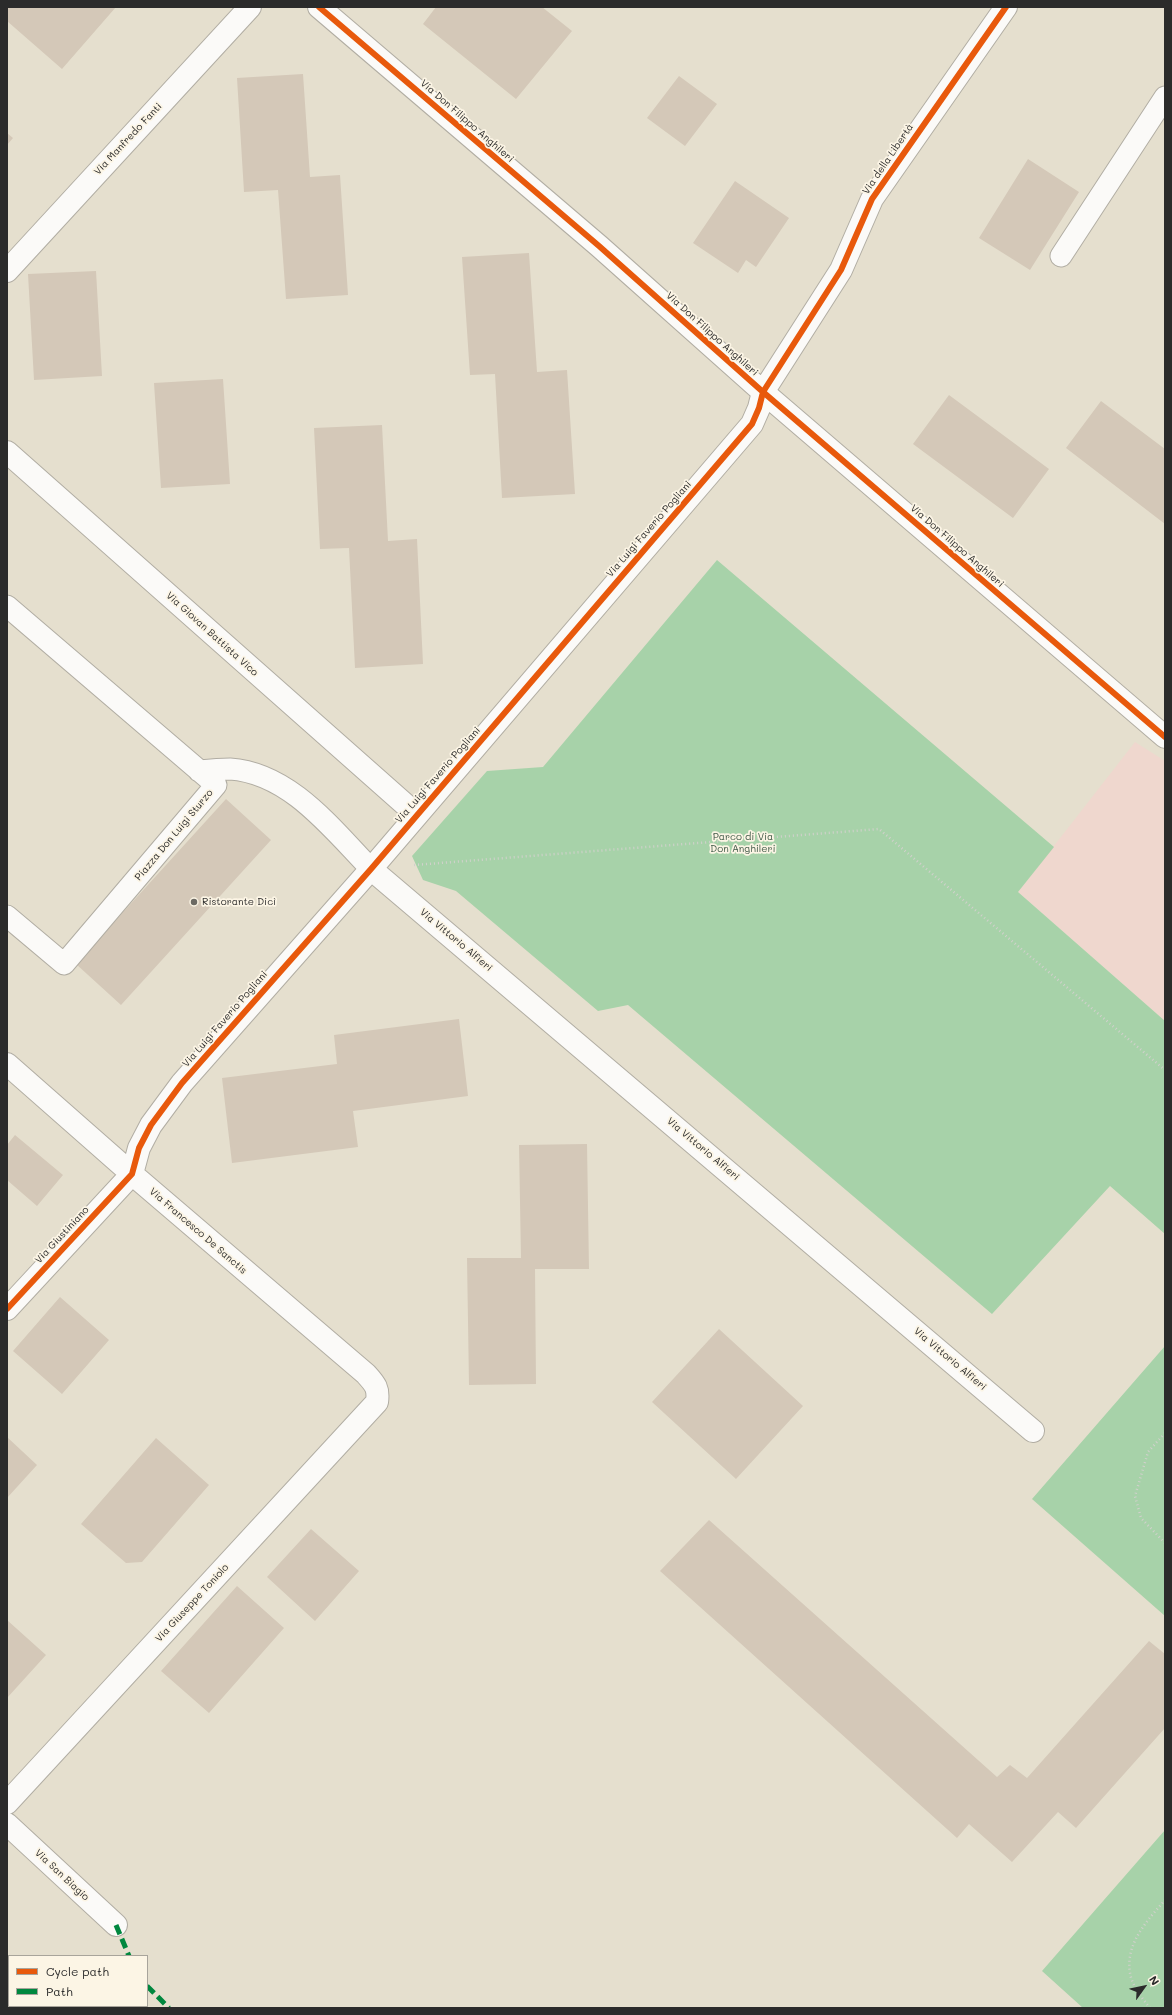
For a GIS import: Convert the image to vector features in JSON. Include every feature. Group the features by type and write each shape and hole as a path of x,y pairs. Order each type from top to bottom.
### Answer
{"street":[{"name":"Via Manfredo Fanti","path":"7,272 250,7"},
{"name":"Via Don Filippo Anghileri","path":"319,7 599,246 763,392 1165,737"},
{"name":"Via della Libertà","path":"763,392 841,270 872,199 1006,7"},
{"name":"Via Luigi Faverio Pogliani","path":"132,1174 139,1148 151,1125 182,1083 372,869 752,424 759,408 763,392"},
{"name":"Via Giovan Battista Vico","path":"7,452 417,815"},
{"name":"Via Vittorio Alfieri","path":"372,869 1033,1431"},
{"name":"Via Francesco De Sanctis","path":"7,1064 132,1174 366,1374 377,1386 377,1402"},
{"name":"Via Giustiniano","path":"7,1309 132,1174"},
{"name":"Via Giuseppe Toniolo","path":"7,1803 377,1402"},
{"name":"Via San Biagio","path":"7,1824 116,1926"}],"lane":[{"path":"1061,256 1165,97"},
{"name":"Piazza Don Luigi Sturzo","path":"7,606 216,785 64,964 7,916"},
{"path":"199,770 230,769 262,777 292,791 314,810 372,869"}],"path":[{"path":"372,869 879,829 1165,1070"},
{"path":"1165,1433 1148,1452 1135,1496 1141,1518 1165,1543"},
{"path":"1150,2008 1138,1992 1130,1973 1132,1949 1141,1928 1165,1900"}],"shaded area":[{"path":"1135,742 1165,761 1165,1021 1018,892"}],"green space":[{"name":"Parco di Via Don Anghileri","path":"717,560 1054,847 1018,892 1165,1021 1165,1234 1110,1186 992,1314 628,1005 598,1011 456,891 423,880 412,856 487,771 543,767"},
{"path":"1165,1346 1165,1616 1032,1499"},
{"path":"1165,1830 1165,2008 1083,2008 1042,1971"}],"building":[{"path":"7,7 116,7 62,69 7,21"},
{"path":"436,7 542,7 572,31 516,99 423,24"},
{"path":"303,74 310,177 340,175 348,295 286,299 278,190 244,192 237,78"},
{"path":"679,76 717,104 685,146 647,118"},
{"path":"7,133 13,138 7,145"},
{"path":"1028,159 1079,192 1030,270 979,238"},
{"path":"735,181 789,218 756,267 746,260 738,273 693,243"},
{"path":"529,253 537,372 567,370 575,494 502,498 495,374 470,375 462,257"},
{"path":"96,271 102,376 34,380 28,274"},
{"path":"223,379 230,484 161,488 154,383"},
{"path":"949,395 1049,469 1013,518 913,444"},
{"path":"1101,401 1165,449 1165,524 1066,448"},
{"path":"382,425 388,541 417,539 423,664 355,668 349,548 320,549 314,428"},
{"path":"226,799 271,840 121,1005 76,964"},
{"path":"459,1019 468,1096 353,1111 358,1147 232,1163 222,1078 337,1064 334,1035"},
{"path":"15,1135 63,1175 37,1206 7,1180 7,1145"},
{"path":"587,1144 589,1269 535,1269 536,1384 469,1385 467,1258 521,1258 519,1145"},
{"path":"60,1297 109,1340 62,1394 13,1351"},
{"path":"719,1329 803,1406 736,1479 652,1402"},
{"path":"7,1437 37,1465 7,1498"},
{"path":"156,1438 209,1485 142,1562 126,1563 81,1524"},
{"path":"709,1520 997,1777 1010,1765 1027,1778 1149,1641 1165,1654 1165,1728 1076,1828 1058,1812 1012,1862 969,1824 957,1838 660,1571"},
{"path":"311,1529 359,1571 315,1621 267,1577"},
{"path":"237,1586 284,1628 209,1713 161,1671"},
{"path":"7,1620 46,1655 7,1698"}],"marked path":[{"path":"116,1925 129,1955"},
{"path":"148,1987 169,2008"}],"cycle path":[{"path":"319,7 599,246 763,392 1165,737"},
{"path":"7,1309 132,1174 139,1148 151,1125 182,1083 371,869 752,424 759,408 763,392 841,270 872,199 1006,7"}],"place":[{"name":"Ristorante Dicì","path":"194,902"}]}
